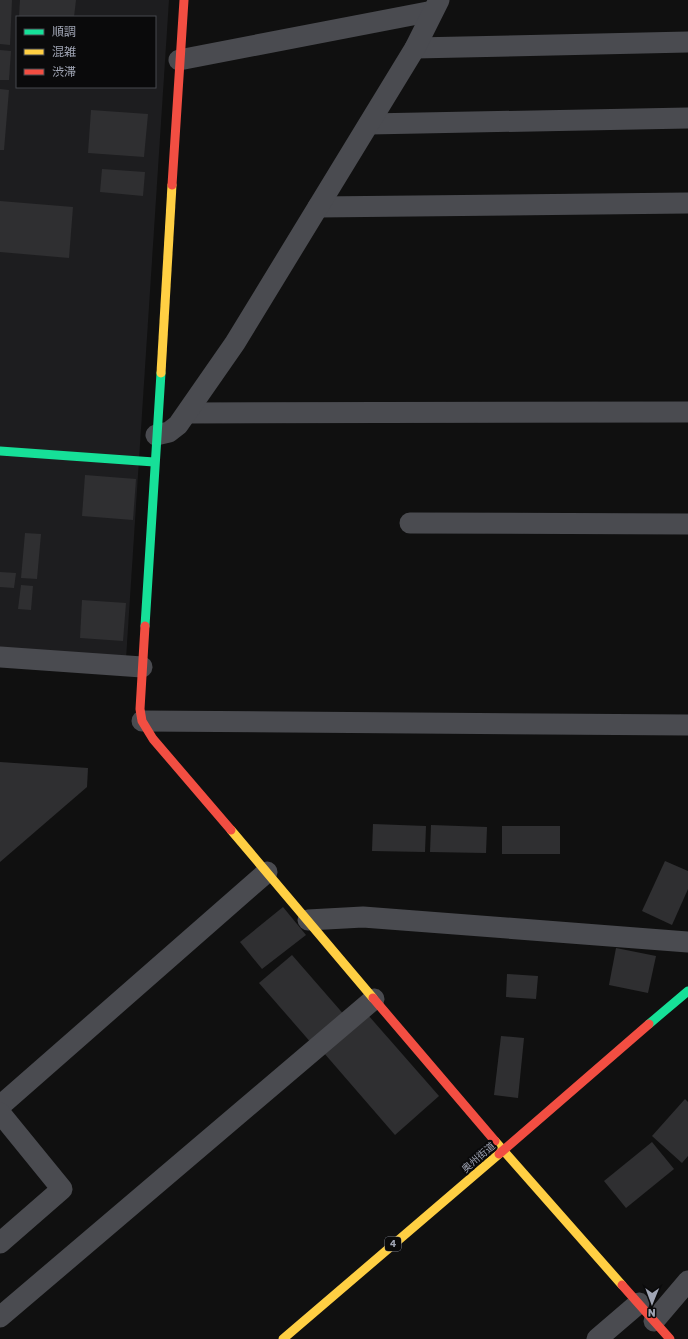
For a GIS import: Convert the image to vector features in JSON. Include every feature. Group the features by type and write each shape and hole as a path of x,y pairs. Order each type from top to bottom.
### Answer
{"main road":[{"path":"184,0 179,60 142,667 140,709 142,721 153,739 503,1150 670,1339"},
{"path":"0,451 154,462"},
{"name":"奥州街道","path":"283,1339 688,991"}],"street":[{"path":"179,60 436,5"},
{"path":"156,435 169,432 178,425 235,343 415,48 436,5"},
{"path":"415,48 688,42"},
{"path":"369,124 688,118"},
{"path":"318,207 688,203"},
{"path":"187,413 688,412"},
{"path":"410,523 688,524"},
{"path":"0,657 142,667"},
{"path":"142,721 688,725"},
{"path":"0,1106 267,872"},
{"path":"308,920 363,917 688,942"},
{"path":"0,1317 374,999"},
{"path":"0,1113 62,1189 0,1243"},
{"path":"654,1321 688,1281"},
{"path":"597,1339 639,1303"}],"shaded area":[{"path":"0,0 169,0 126,659 0,649"}],"building":[{"path":"0,0 12,0 10,45 0,44"},
{"path":"20,0 76,0 74,16 19,16"},
{"path":"0,50 11,51 9,80 0,80"},
{"path":"0,89 9,90 4,150 0,150"},
{"path":"91,110 148,114 144,157 88,153"},
{"path":"102,169 145,172 143,196 100,192"},
{"path":"0,201 73,207 69,258 0,252"},
{"path":"85,475 136,479 133,520 82,516"},
{"path":"25,533 41,534 37,579 21,578"},
{"path":"0,572 16,573 14,588 0,587"},
{"path":"21,585 33,586 31,610 18,609"},
{"path":"82,600 126,603 123,641 80,638"},
{"path":"0,762 88,768 87,787 0,862"},
{"path":"373,824 426,826 425,852 372,851"},
{"path":"431,825 487,827 486,853 430,852"},
{"path":"502,826 560,826 560,854 502,854"},
{"path":"665,861 688,871 688,889 672,925 642,911"},
{"path":"283,907 306,935 262,969 240,942"},
{"path":"616,948 656,956 648,993 609,985"},
{"path":"292,955 346,1017 313,1045 259,983"},
{"path":"507,974 538,976 536,999 506,997"},
{"path":"368,1015 439,1096 395,1135 324,1053"},
{"path":"501,1036 524,1038 518,1098 494,1095"},
{"path":"685,1099 688,1102 688,1156 682,1163 652,1136"},
{"path":"652,1142 674,1169 626,1208 604,1181"}],"traffic: fast":[{"path":"145,626 161,373"},
{"path":"0,451 154,462"},
{"path":"649,1024 688,991"}],"traffic: slow":[{"path":"161,373 172,185"},
{"path":"231,830 373,998"},
{"path":"495,1141 622,1285"},
{"path":"283,1339 499,1154"}],"traffic: jam":[{"path":"172,185 184,0"},
{"path":"145,626 140,709 142,721 153,739 231,830"},
{"path":"373,998 495,1141"},
{"path":"499,1154 649,1024"},
{"path":"622,1285 670,1339"}]}
